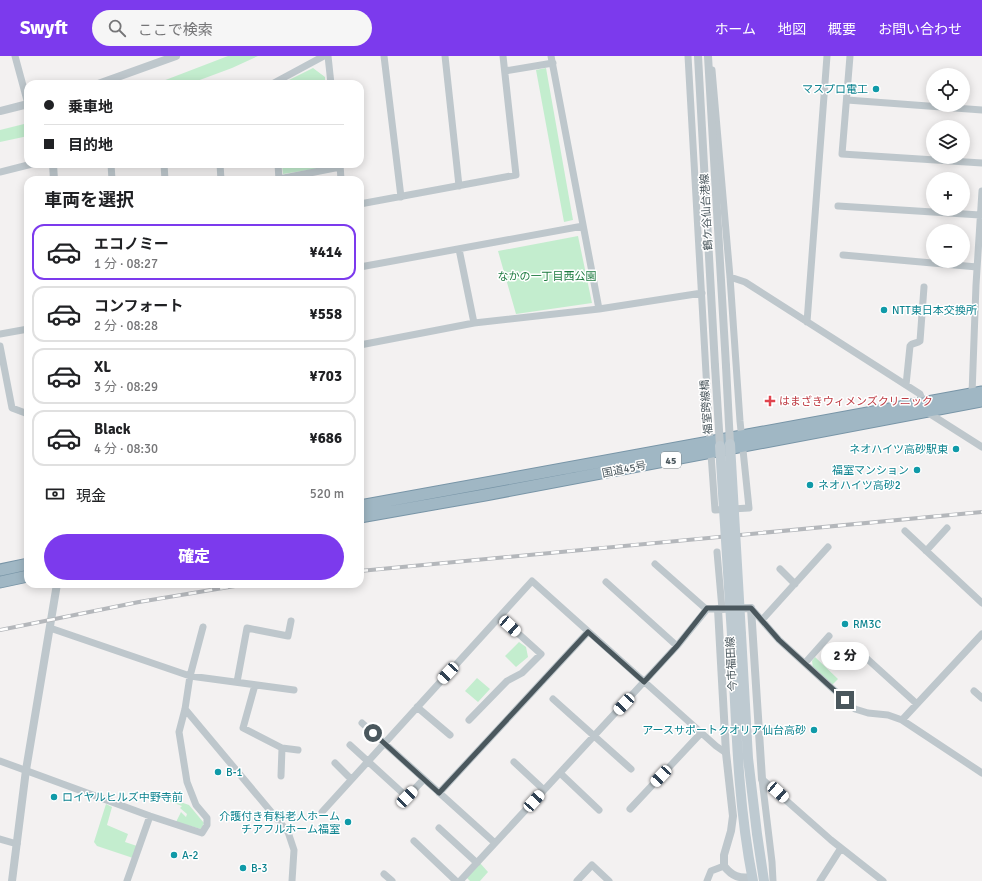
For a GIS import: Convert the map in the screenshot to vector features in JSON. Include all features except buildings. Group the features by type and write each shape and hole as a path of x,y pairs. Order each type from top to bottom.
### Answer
{"highway":[{"name":"国道45号","path":"926,408 977,393"},
{"name":"国道45号","path":"364,505 742,442 926,408 982,401"},
{"name":"国道45号","path":"364,516 493,494 713,447"},
{"path":"0,570 24,565"},
{"path":"0,582 24,577"}],"main road":[{"name":"今市福田線","path":"730,444 739,765 745,831 752,879"},
{"name":"今市福田線","path":"713,447 736,635 748,758 764,881"}],"street":[{"path":"15,56 24,89"},
{"path":"109,80 176,56"},
{"path":"279,80 324,56"},
{"path":"328,56 331,80"},
{"path":"384,56 401,197"},
{"path":"445,56 459,186"},
{"path":"364,203 516,175 503,56"},
{"path":"688,56 713,447 715,510 749,508 742,442 714,80 709,56"},
{"name":"鶴ケ谷仙台港線","path":"698,56 715,366"},
{"name":"鶴ケ谷仙台港線","path":"709,56 726,366"},
{"path":"807,322 827,56"},
{"path":"850,56 842,154 982,162"},
{"path":"505,71 552,60 599,309"},
{"path":"847,100 982,110"},
{"path":"0,111 24,105"},
{"path":"0,172 24,166"},
{"path":"292,176 327,168"},
{"path":"977,393 977,267 982,191"},
{"path":"838,206 980,215"},
{"path":"364,266 584,226"},
{"path":"459,249 474,323"},
{"path":"842,254 977,267"},
{"path":"730,277 745,282 920,394 926,408 982,447"},
{"path":"906,385 910,346 920,341 924,287"},
{"path":"364,344 474,323 599,309 702,293"},
{"path":"0,334 24,330"},
{"path":"0,346 12,408 24,412"},
{"name":"福室跨線橋","path":"713,447 715,366"},
{"name":"福室跨線橋","path":"726,366 730,444"},
{"path":"926,551 947,528"},
{"path":"905,532 982,603"},
{"path":"762,620 828,547"},
{"path":"717,552 726,753 733,816 731,831 724,855 724,866 734,877 752,879"},
{"path":"654,564 706,609 751,608 779,640 855,709 868,713 888,715 902,720 982,773"},
{"path":"780,569 795,584"},
{"path":"322,812 532,581 701,733 726,753"},
{"path":"606,582 677,646"},
{"path":"12,881 26,770 56,588"},
{"path":"751,608 762,779 773,881"},
{"path":"460,881 677,646 706,609"},
{"path":"469,720 507,681 522,673 541,654 500,617"},
{"path":"237,682 247,628 288,636 291,621"},
{"path":"0,761 150,816 202,833 207,824 207,818 196,805 188,782 179,732 185,709 190,676 203,627"},
{"path":"50,628 190,676 294,690"},
{"path":"439,793 588,632"},
{"path":"902,720 982,634"},
{"path":"805,663 829,636"},
{"path":"864,656 917,704"},
{"path":"255,685 243,728 282,748 298,750"},
{"path":"974,691 982,698"},
{"path":"553,699 631,769"},
{"path":"417,707 450,735"},
{"path":"185,709 288,832 294,850 292,881"},
{"path":"362,723 495,843"},
{"path":"630,809 701,733"},
{"path":"350,745 407,797 424,779"},
{"path":"281,776 282,748"},
{"path":"514,762 544,790"},
{"path":"335,763 351,779"},
{"path":"560,773 599,810"},
{"path":"762,779 841,848 883,881"},
{"path":"127,881 150,816"},
{"path":"439,828 477,863"},
{"path":"0,839 17,844"},
{"path":"414,842 456,881"},
{"path":"820,881 841,848"},
{"path":"577,881 592,865 609,881"},
{"path":"707,881 711,871 724,866"},
{"path":"384,874 392,881"}],"green space":[{"path":"228,56 258,56 200,80 165,80"},
{"path":"313,68 325,77 325,80 289,80"},
{"path":"546,68 573,220 564,222 536,70"},
{"path":"24,124 24,137 0,142 0,130"},
{"path":"282,168 320,168 283,174"},
{"name":"なかの一丁目西公園","path":"578,236 592,303 516,314 498,251"},
{"path":"519,642 526,647 528,657 516,667 505,656"},
{"path":"815,657 838,679 832,685 813,668 812,661"},
{"path":"477,678 490,689 478,702 465,691"},
{"path":"166,797 189,805 204,823 201,829 176,822 181,812 186,817 187,814 180,808 182,806 163,799"},
{"path":"106,804 112,807 107,825 128,834 125,842 137,846 133,858 97,846 94,842"},
{"path":"480,863 488,872 480,881 470,881 466,877"}],"railway":[{"path":"364,571 982,512"},
{"path":"0,630 139,602 223,588"}],"place":[{"name":"マスプロ電工","path":"876,89"},
{"name":"NTT東日本交換所","path":"884,310"},
{"name":"はまざきウィメンズクリニック","path":"770,401"},
{"name":"ネオハイツ高砂駅東","path":"956,449"},
{"name":"福室マンション","path":"917,470"},
{"name":"ネオハイツ高砂2","path":"810,485"},
{"name":"RM3C","path":"845,624"},
{"name":"アースサポートクオリア仙台高砂","path":"814,730"},
{"name":"B-1","path":"218,772"},
{"name":"ロイヤルヒルズ中野寺前","path":"54,797"},
{"name":"介護付き有料老人ホーム チアフルホーム福室","path":"348,822"},
{"name":"A-2","path":"174,855"},
{"name":"B-3","path":"243,868"}],"route":[{"path":"373,733 439,793 588,632 644,682 677,646 707,608 751,608 779,640 845,700"}]}
